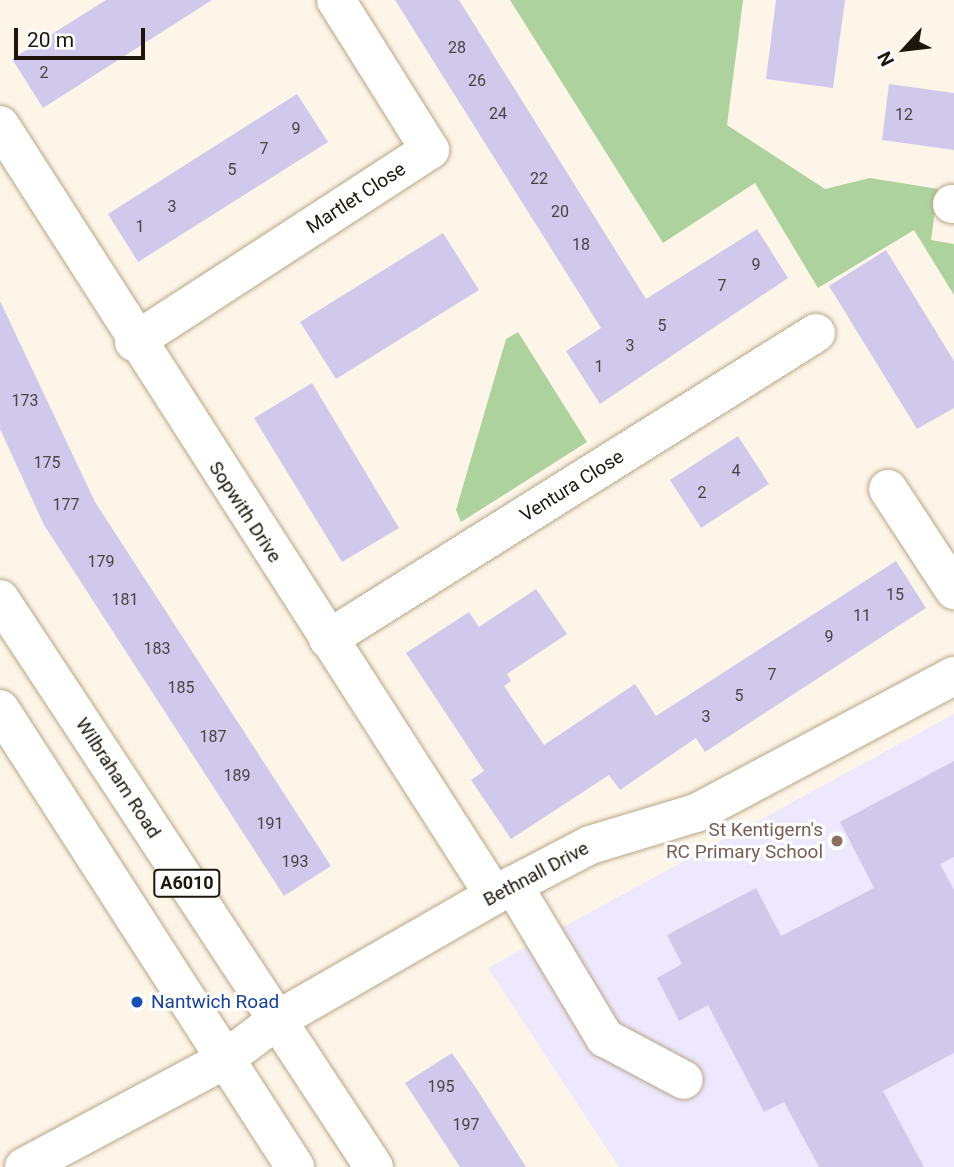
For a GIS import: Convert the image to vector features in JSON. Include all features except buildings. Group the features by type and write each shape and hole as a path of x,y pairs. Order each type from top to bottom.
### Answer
{"main road":[{"name":"Martlet Close","path":"134,342 430,150 336,0"},
{"name":"Sopwith Drive","path":"0,125 134,342 328,639 605,1038 684,1080"},
{"name":"Ventura Close","path":"328,639 816,333"},
{"path":"888,489 954,590"},
{"name":"Wilbraham Road","path":"0,599 374,1167"},
{"name":"Bethnall Drive","path":"277,1020 503,890 590,845 696,813 954,676"},
{"name":"A6010","path":"0,709 295,1167"},
{"path":"24,1167 224,1060 277,1020"}],"shaded area":[{"name":"St Kentigern's RC Primary School","path":"954,714 954,1167 619,1167 488,968"}],"green space":[{"path":"510,0 743,0 727,125 825,189 870,178 938,189 931,240 954,244 954,295 914,230 818,288 755,183 663,243"},
{"path":"518,332 587,442 461,522 456,510 506,339"}],"place":[{"name":"St Kentigern's RC Primary School","path":"837,841"},
{"name":"Nantwich Road","path":"137,1002"}]}
